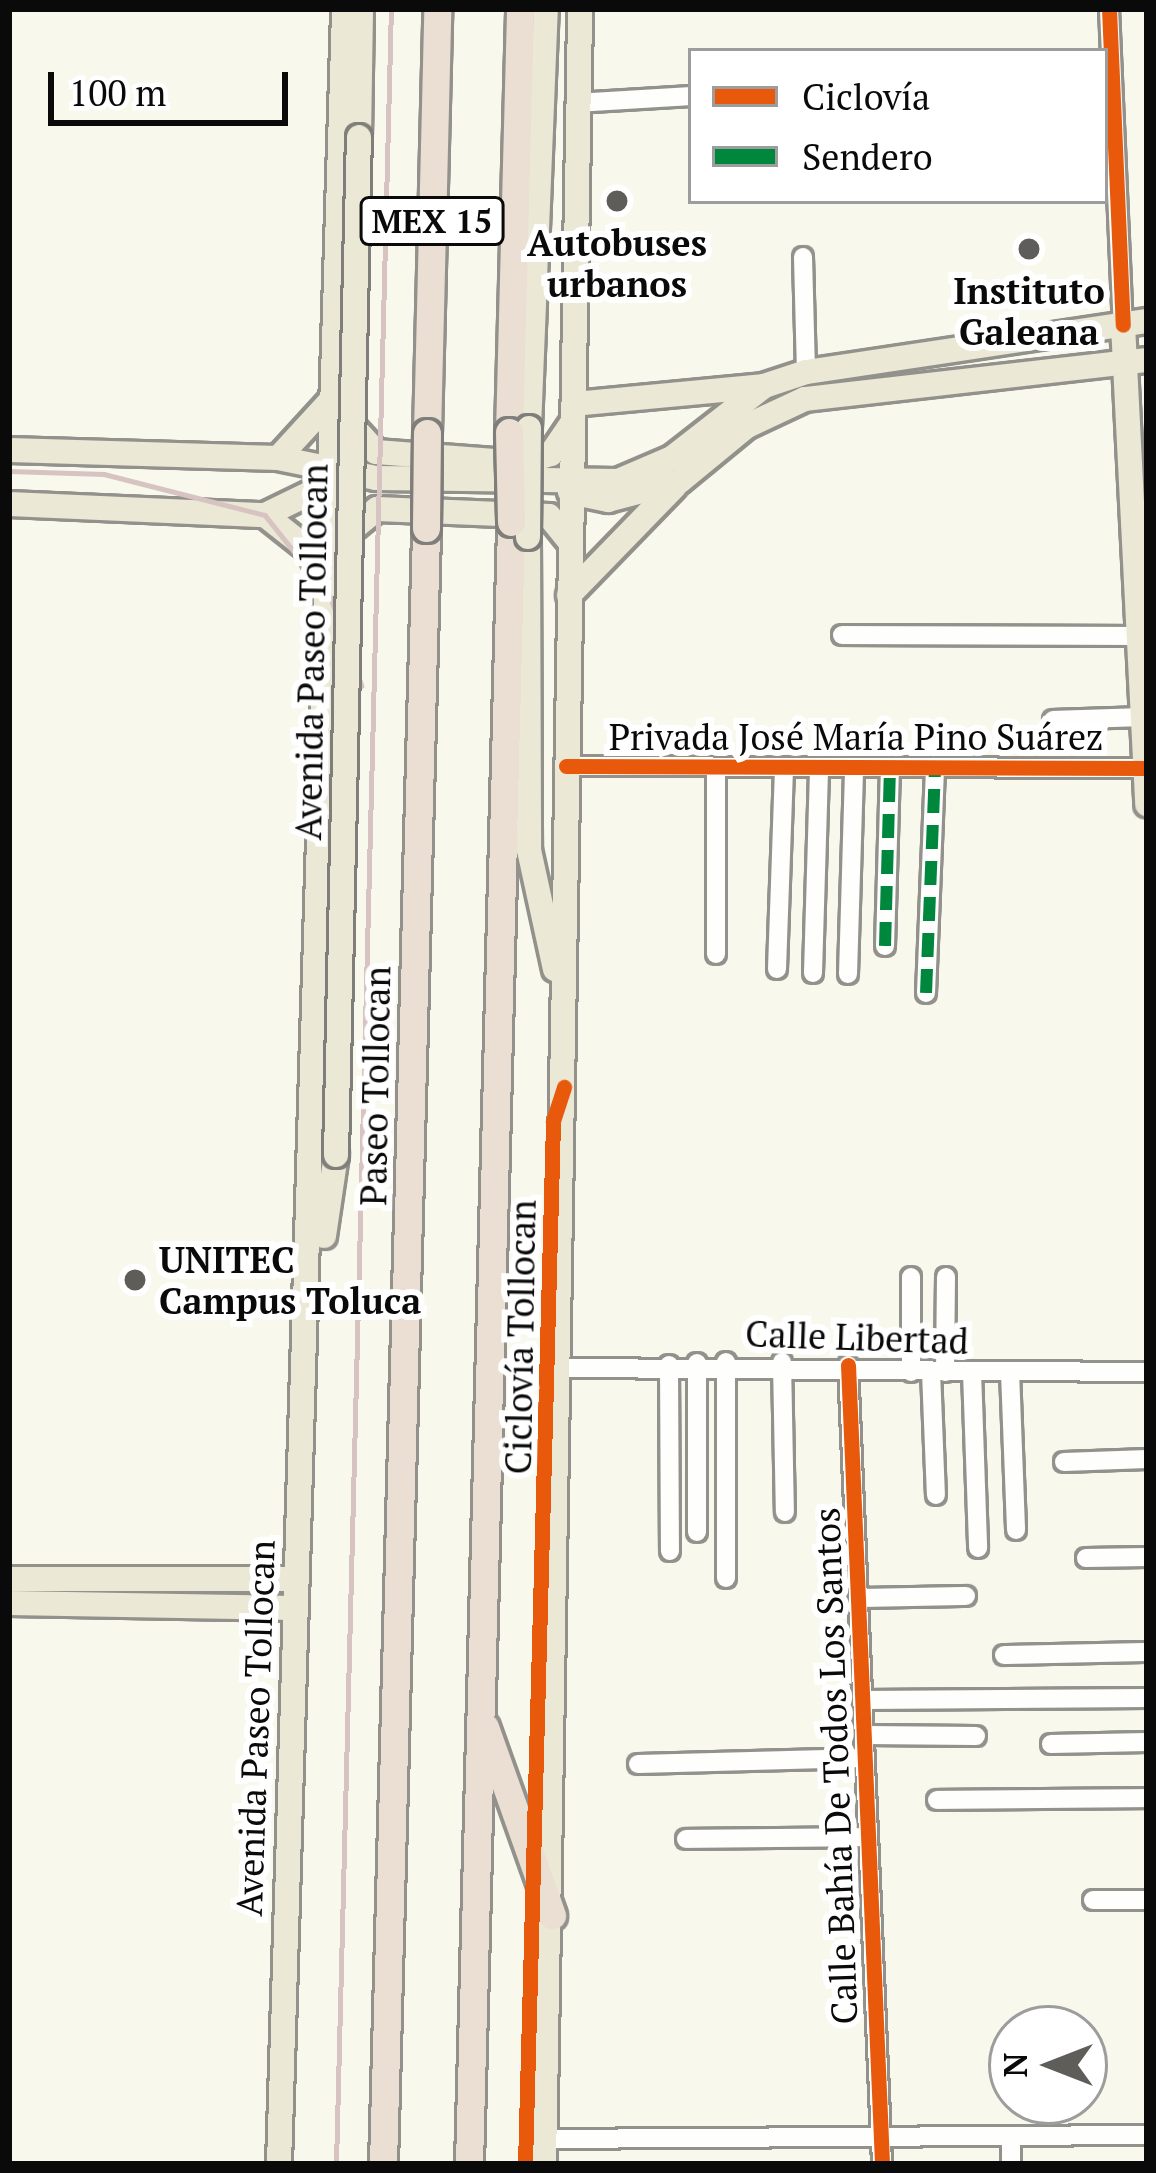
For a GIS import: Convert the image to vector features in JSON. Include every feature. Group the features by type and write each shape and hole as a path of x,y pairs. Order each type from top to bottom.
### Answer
{"highway":[{"name":"Paseo Tollocan","path":"383,2164 437,9"},
{"name":"MEX 15","path":"469,2164 519,529 520,9"},
{"path":"480,1714 552,1915"}],"main road":[{"name":"Avenida Paseo Tollocan","path":"278,2164 331,598 344,9"},
{"name":"Avenida Paseo Tollocan","path":"308,1294 336,1155 361,9"},
{"path":"519,430 546,9"},
{"path":"544,2152 564,1368 566,766 580,9"},
{"path":"574,410 764,386 806,372 1135,323 1138,636 1147,804"},
{"path":"569,595 680,481 747,426 805,399 1136,362"},
{"path":"9,450 278,458 333,479 570,487 650,472 764,386"},
{"path":"278,458 334,397 376,452 532,462 560,447 574,410"},
{"path":"9,504 265,515 333,479"},
{"path":"570,487 608,500 680,481"},
{"path":"332,555 376,509 549,516 572,545"},
{"path":"265,515 309,550 331,598"},
{"path":"519,529 529,850 565,1007"},
{"path":"9,1580 295,1579"},
{"path":"9,1604 294,1608"}],"street":[{"path":"1109,9 1135,323"},
{"path":"576,103 688,96"},
{"path":"803,256 806,372"},
{"path":"842,634 1138,636"},
{"path":"1053,720 1142,717"},
{"name":"Privada José María Pino Suárez","path":"566,766 934,773 1146,768"},
{"path":"716,768 716,954"},
{"path":"777,969 784,770"},
{"path":"813,973 819,771"},
{"path":"848,974 854,772"},
{"path":"885,946 890,772"},
{"path":"926,993 934,773"},
{"path":"911,1277 929,1372 936,1495"},
{"path":"929,1372 946,1277"},
{"path":"782,1362 785,1512"},
{"name":"Calle Libertad","path":"564,1368 782,1362 929,1372 1147,1372"},
{"path":"697,1363 697,1532"},
{"path":"726,1363 726,1578"},
{"path":"669,1365 670,1551"},
{"name":"Calle Bahía De Todos Los Santos","path":"848,1365 882,2164"},
{"path":"972,1372 977,1548"},
{"path":"1010,1372 1016,1530"},
{"path":"1064,1462 1147,1460"},
{"path":"1086,1558 1147,1557"},
{"path":"857,1598 966,1596"},
{"path":"1004,1655 1147,1652"},
{"path":"863,1700 1147,1698"},
{"path":"865,1735 976,1736"},
{"path":"1052,1744 1147,1742"},
{"path":"638,1764 864,1758"},
{"path":"937,1800 1147,1798"},
{"path":"686,1840 868,1838"},
{"path":"1093,1900 1147,1900"},
{"path":"544,2152 880,2137 1147,2135"},
{"path":"1011,2136 1011,2164"}],"railway":[{"path":"336,2164 391,9"},
{"path":"9,471 104,474 265,515 331,598 362,686"}],"marked path":[{"path":"885,946 890,772"},
{"path":"926,993 935,773"}],"cycle path":[{"path":"1109,9 1123,325"},
{"path":"566,766 1147,768"},
{"name":"Ciclovía Tollocan","path":"525,2164 553,1121 564,1087"},
{"path":"848,1365 882,2164"}],"place":[{"name":"Autobuses urbanos","path":"617,201"},
{"name":"Instituto Galeana","path":"1029,249"},
{"name":"UNITEC Campus Toluca","path":"135,1280"}]}
